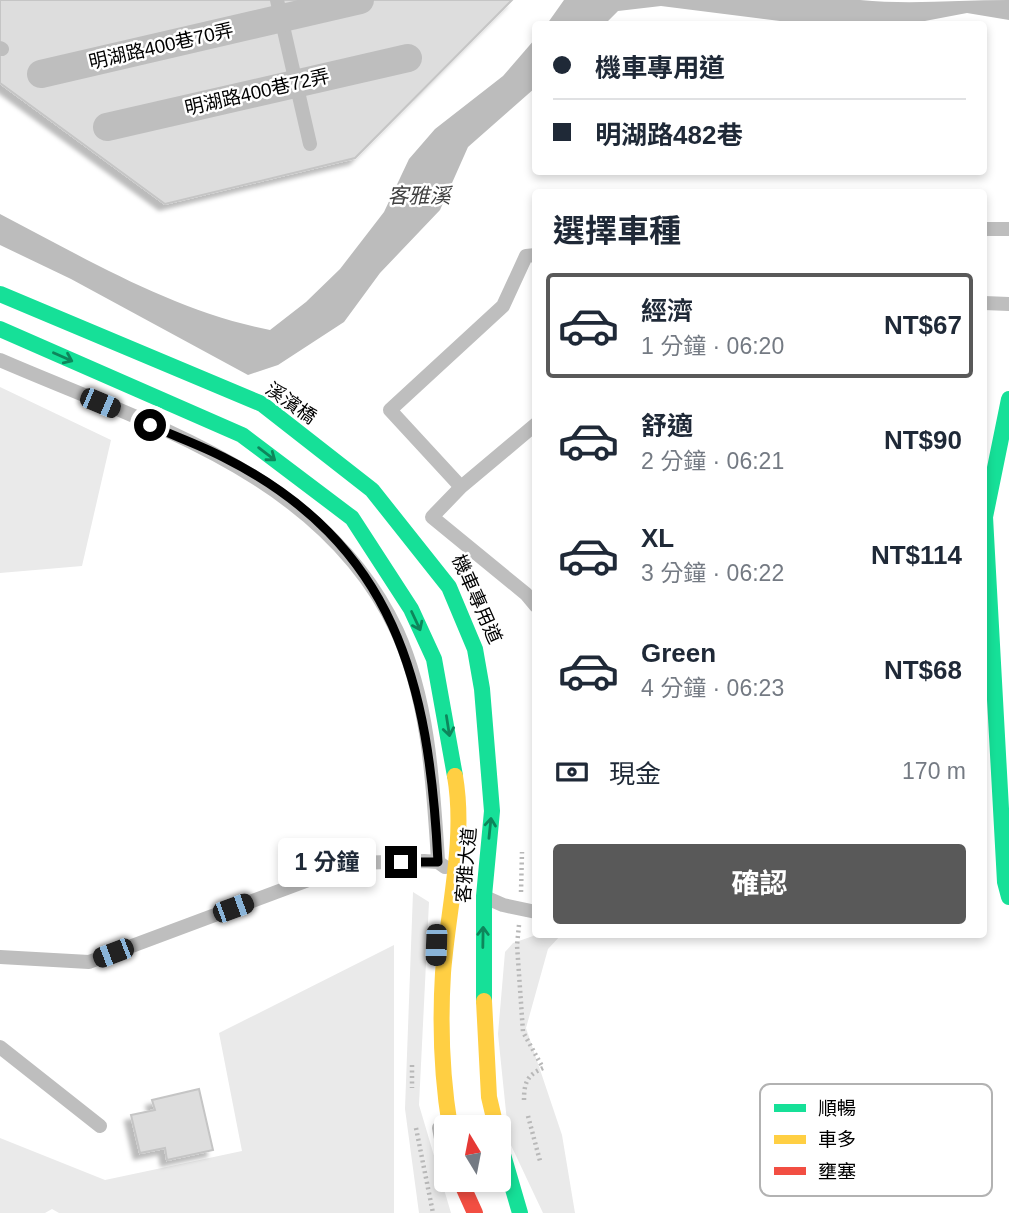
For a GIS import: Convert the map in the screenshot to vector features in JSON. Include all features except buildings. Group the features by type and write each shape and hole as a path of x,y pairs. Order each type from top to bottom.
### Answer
{"street":[{"name":"明湖路400巷70弄","path":"41,74 279,10 360,0"},
{"name":"明湖路400巷72弄","path":"107,127 408,58"},
{"name":"溪濱橋","path":"0,293 262,404 372,490 449,587 477,648"},
{"name":"客雅大道","path":"0,329 242,435 352,518 411,609 434,659 460,805 483,990 489,1097 493,1115"},
{"path":"987,489 1009,399"},
{"path":"991,517 992,670 1004,887"},
{"name":"客雅大道","path":"448,1115 443,975 492,811 477,648"},
{"path":"511,1182 520,1213"},
{"path":"465,1192 475,1213"}],"lane":[{"path":"279,10 310,145"},
{"path":"987,229 1009,229"},
{"path":"461,487 390,411 503,306 526,256 532,255"},
{"name":"機車專用道","path":"0,288 256,397 321,437 379,487 426,536 477,648 492,695 505,783"},
{"path":"987,303 1009,304"},
{"path":"0,360 225,458 283,494 331,535 374,586 398,633 425,726 438,876 433,1099 436,1115"},
{"path":"532,427 461,487 432,517 532,601"},
{"path":"992,670 1009,669"},
{"path":"0,957 89,962 354,863 438,876 469,886 502,911 528,910"},
{"path":"502,911 493,989 498,1096 513,1162 533,1213"},
{"path":"0,1047 100,1126"},
{"path":"454,1192 462,1213"}],"path":[{"path":"528,910 517,945 523,1032 543,1068 532,1073 525,1082 524,1099 541,1165"}],"shaded area":[{"path":"0,387 111,440 82,566 0,573"},
{"path":"413,892 429,902 419,1105 434,1156 434,1192 445,1192 451,1213 419,1213 405,1109"},
{"path":"532,936 558,938 548,949 526,1028 562,1135 575,1213 543,1213 511,1145 511,1115 506,1115 498,1034 505,952 513,943"},
{"path":"394,945 394,1213 59,1213 52,1209 45,1213 0,1213 0,1138 105,1180 242,1151 219,1033"}],"water":[{"path":"564,0 1009,0 1009,20 967,13 925,21 780,21 661,6 618,11 608,21 549,21"},
{"name":"客雅溪","path":"532,42 532,91 468,147 440,210 380,273 344,322 278,365 248,375 71,279 0,245 0,214 165,297 234,321 270,330 306,302 340,269 384,212 409,159 435,129 503,76"}],"traffic: fast":[{"path":"0,294 262,404 372,490 449,587 475,649 482,689 492,811 484,896 484,1001"},
{"path":"0,329 242,435 352,518 411,609 434,659 455,776"},
{"path":"987,507 1009,399"},
{"path":"987,554 1005,882 1009,897"},
{"path":"511,1182 520,1213"}],"traffic: slow":[{"path":"448,1115 443,1070 442,1011 443,973 457,849 458,800 455,776"},
{"path":"484,1001 489,1097 493,1115"}],"traffic: jam":[{"path":"465,1192 475,1213"}],"route":[{"path":"150,425 225,458 283,494 331,535 374,586 398,633 412,677 425,726 435,803 438,862 401,862"}]}
